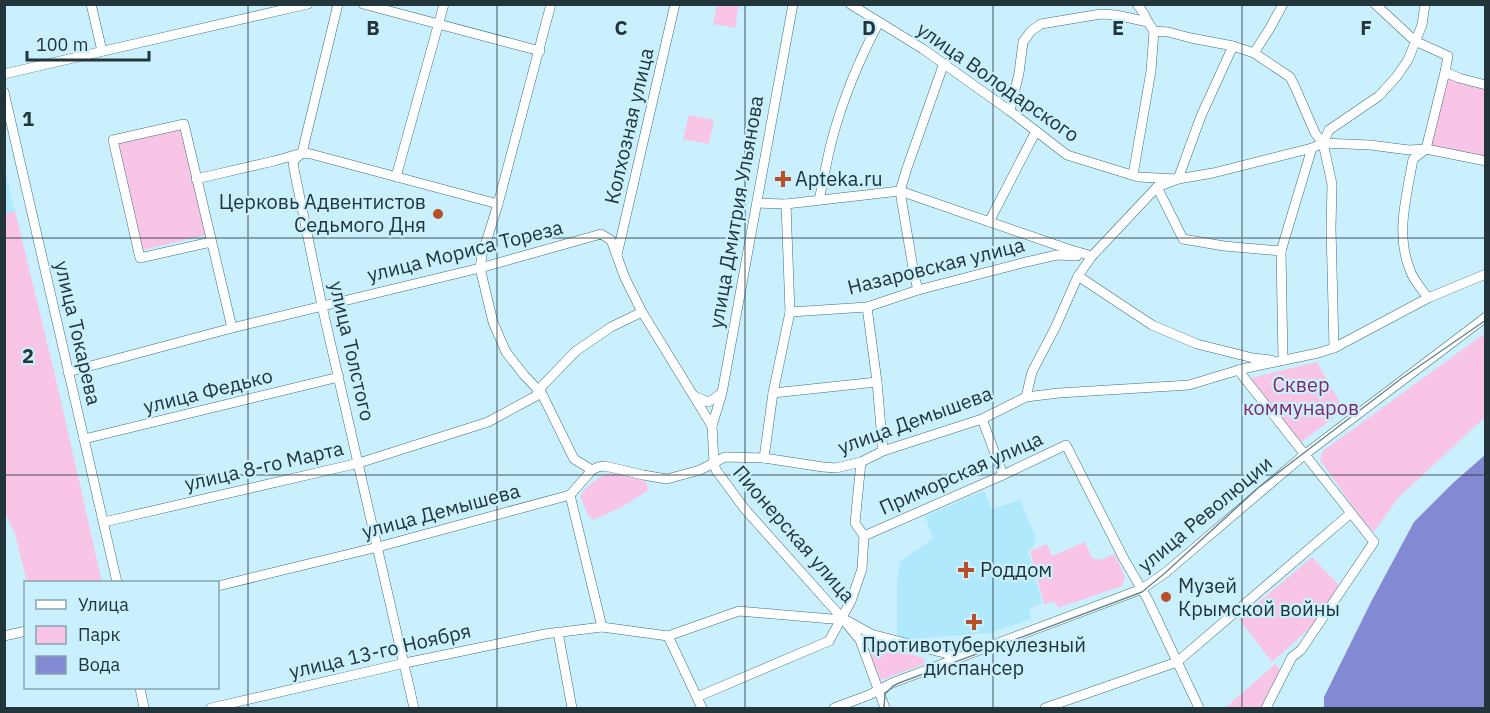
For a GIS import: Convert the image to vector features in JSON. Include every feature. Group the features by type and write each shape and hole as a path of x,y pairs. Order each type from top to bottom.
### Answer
{"street":[{"path":"91,4 102,51"},
{"path":"4,74 308,4"},
{"name":"улица Толстого","path":"338,4 302,153 293,161 322,306 414,708"},
{"path":"363,4 540,51"},
{"path":"396,177 444,4"},
{"path":"551,4 480,268 494,322 506,352 542,394 574,459 592,470 570,495 602,627 668,636 739,611 842,618 871,634 958,657"},
{"name":"Колхозная улица","path":"617,255 675,4"},
{"name":"улица Дмитрия Ульянова","path":"712,426 722,393 792,4"},
{"name":"улица Володарского","path":"850,4 944,63 1067,155 1138,177 1178,179 1214,173 1312,148 1323,142"},
{"path":"1133,175 1151,71 1154,31 1146,14 1137,4"},
{"path":"1254,53 1283,4"},
{"path":"1375,4 1415,41 1448,56 1426,149 1413,159 1402,228 1404,252 1410,273 1428,298"},
{"path":"1323,142 1329,130 1380,96 1397,76 1408,60 1422,25 1425,4"},
{"path":"1010,111 1019,73 1023,42 1031,31 1041,24 1101,14 1146,14"},
{"path":"819,200 833,137 848,90 861,57 879,22"},
{"path":"1154,31 1233,46 1254,53 1290,77 1315,133 1323,142 1332,184 1334,348"},
{"path":"1026,397 1032,372 1078,276 1092,256 1158,187 1178,179 1201,116 1233,46"},
{"path":"918,290 900,191 906,168 944,63"},
{"path":"1445,72 1485,85"},
{"name":"улица Токарева","path":"4,92 117,581"},
{"path":"211,242 140,258 113,141 184,124 232,328"},
{"path":"989,222 1036,132"},
{"path":"1323,142 1409,150 1426,149 1485,160"},
{"path":"1078,276 1152,325 1197,344 1253,358 1281,361 1281,251 1312,148"},
{"path":"196,179 302,153 498,204"},
{"path":"1158,187 1183,239 1224,246 1281,251"},
{"path":"757,203 786,204 900,191 1092,256"},
{"path":"764,458 773,393 790,312 786,204"},
{"name":"улица Мориса Тореза","path":"68,372 232,328 480,268 601,234 611,240 617,255"},
{"name":"Пионерская улица","path":"617,255 625,278 642,312 712,426 716,470 744,508 860,640 885,708"},
{"name":"Назаровская улица","path":"790,312 867,307 918,290 1057,255 1092,256"},
{"name":"улица Демышева","path":"592,470 605,466 667,479 700,470 725,457 764,458 836,468 861,462 883,451 982,419 1026,397 1189,385 1234,371 1318,353 1334,348 1428,298 1485,274"},
{"path":"867,307 883,451"},
{"name":"улица 8-го Марта","path":"104,522 359,463 488,422 536,396 556,371 589,341 642,312"},
{"name":"улица Революции","path":"834,708 958,657 1142,589 1165,573 1304,455 1485,317"},
{"path":"1230,352 1235,362 1234,371 1374,542 1301,650 1292,657 1266,708"},
{"name":"улица Федько","path":"84,439 339,377"},
{"path":"773,393 877,382"},
{"path":"692,394 708,402 722,393"},
{"path":"982,419 1003,475"},
{"name":"Приморская улица","path":"864,536 1066,445 1124,559 1142,589 1198,708"},
{"path":"698,697 829,641 851,601 862,569 864,536 855,523 861,462"},
{"name":"улица Демышева","path":"219,586 378,547 570,495"},
{"path":"1046,708 1177,662 1351,513"},
{"name":"улица 13-го Ноября","path":"211,708 405,663 545,634 602,627"},
{"path":"4,636 24,631"},
{"path":"558,632 572,708"},
{"path":"860,640 871,634"},
{"path":"668,636 702,708"},
{"path":"140,689 144,708"}],"shaded area":[{"path":"4,166 15,211 5,214 4,214"},
{"name":"Роддом","path":"984,491 992,509 1020,500 1036,537 1033,547 1028,550 1042,603 1029,609 1031,619 991,633 910,639 897,636 897,580 900,561 933,539 925,516"}],"green space":[{"path":"717,5 739,5 735,28 713,24"},
{"path":"1445,75 1485,83 1485,159 1427,148"},
{"path":"689,115 714,120 709,144 683,139"},
{"path":"181,127 207,235 142,250 117,142"},
{"path":"15,211 102,581 27,581 15,534 5,516 4,214"},
{"path":"1485,333 1485,417 1398,498 1374,532 1361,518 1320,460 1323,451"},
{"name":"Сквер коммунаров","path":"1317,362 1344,410 1300,443 1251,378"},
{"path":"608,473 646,482 649,490 620,508 593,520 580,496 589,485"},
{"path":"1085,542 1092,558 1099,560 1115,554 1125,577 1122,586 1058,608 1056,602 1044,604 1030,551 1047,544 1052,556"},
{"path":"1312,557 1339,585 1312,626 1272,662 1239,619"},
{"path":"877,644 924,658 925,662 881,680 869,651 873,645"},
{"path":"1275,664 1282,672 1263,708 1225,708"}],"water":[{"path":"1485,455 1485,708 1324,708 1324,697 1414,522"}],"tram line":[{"path":"884,708 885,694 899,683 1142,592 1258,488 1402,378 1486,320"}],"place":[{"name":"Apteka.ru","path":"783,179"},
{"name":"Церковь Адвентистов Седьмого Дня","path":"438,214"},
{"name":"Роддом","path":"966,570"},
{"name":"Музей Крымской войны","path":"1166,597"},
{"name":"Противотуберкулезный диспансер","path":"974,622"}]}
